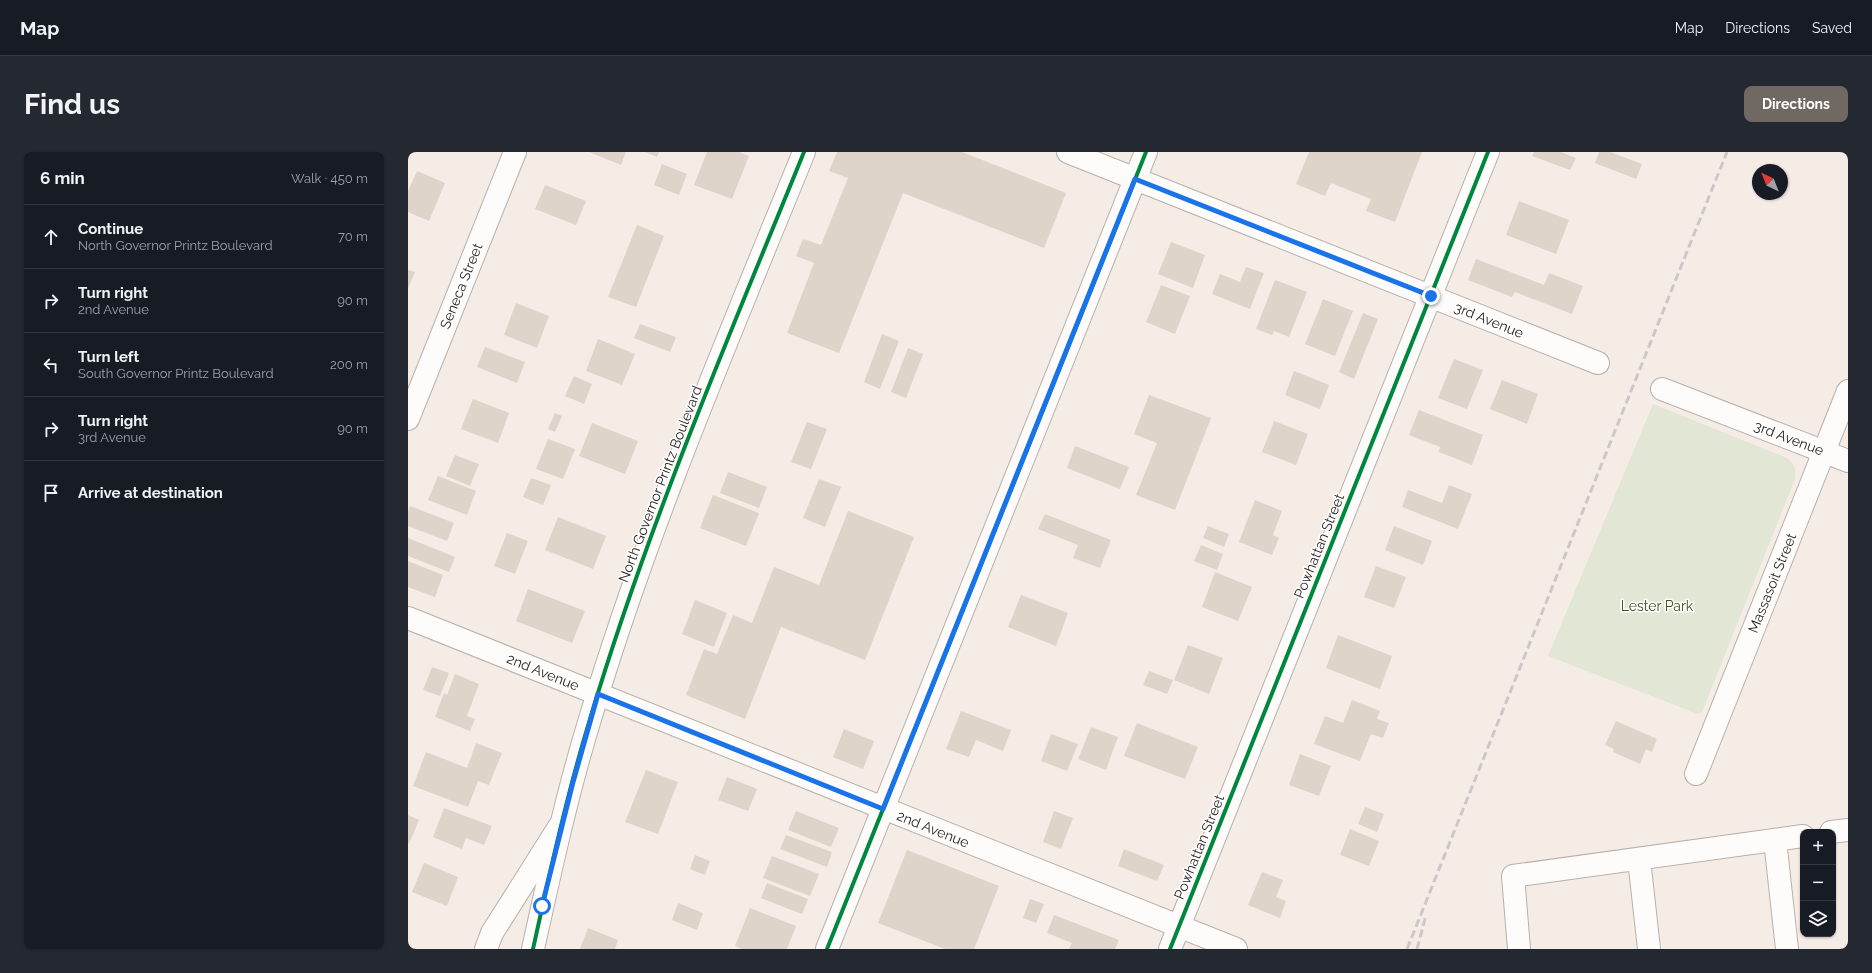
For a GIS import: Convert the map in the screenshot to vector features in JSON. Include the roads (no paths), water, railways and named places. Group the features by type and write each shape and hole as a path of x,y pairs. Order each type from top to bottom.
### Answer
{"street":[{"name":"Seneca Street","path":"408,419 515,152"},
{"name":"North Governor Printz Boulevard","path":"533,949 563,821 589,720 619,627 659,515 804,152"},
{"name":"3rd Avenue","path":"1068,152 1598,363"},
{"path":"827,949 1146,152"},
{"name":"Powhattan Street","path":"1170,949 1488,152"},
{"name":"3rd Avenue","path":"1662,389 1848,461"},
{"name":"Massasoit Street","path":"1696,774 1848,391"},
{"name":"2nd Avenue","path":"408,618 1236,949"},
{"path":"486,949 492,933 563,821"},
{"path":"1836,832 1848,830"},
{"path":"1519,949 1513,876 1800,836"},
{"path":"1775,840 1787,949"},
{"path":"1639,859 1648,949"}],"railway":[{"path":"1407,949 1727,152"},
{"path":"1417,949 1426,915"}],"park label":[{"name":"Lester Park","path":"1657,606"}]}
